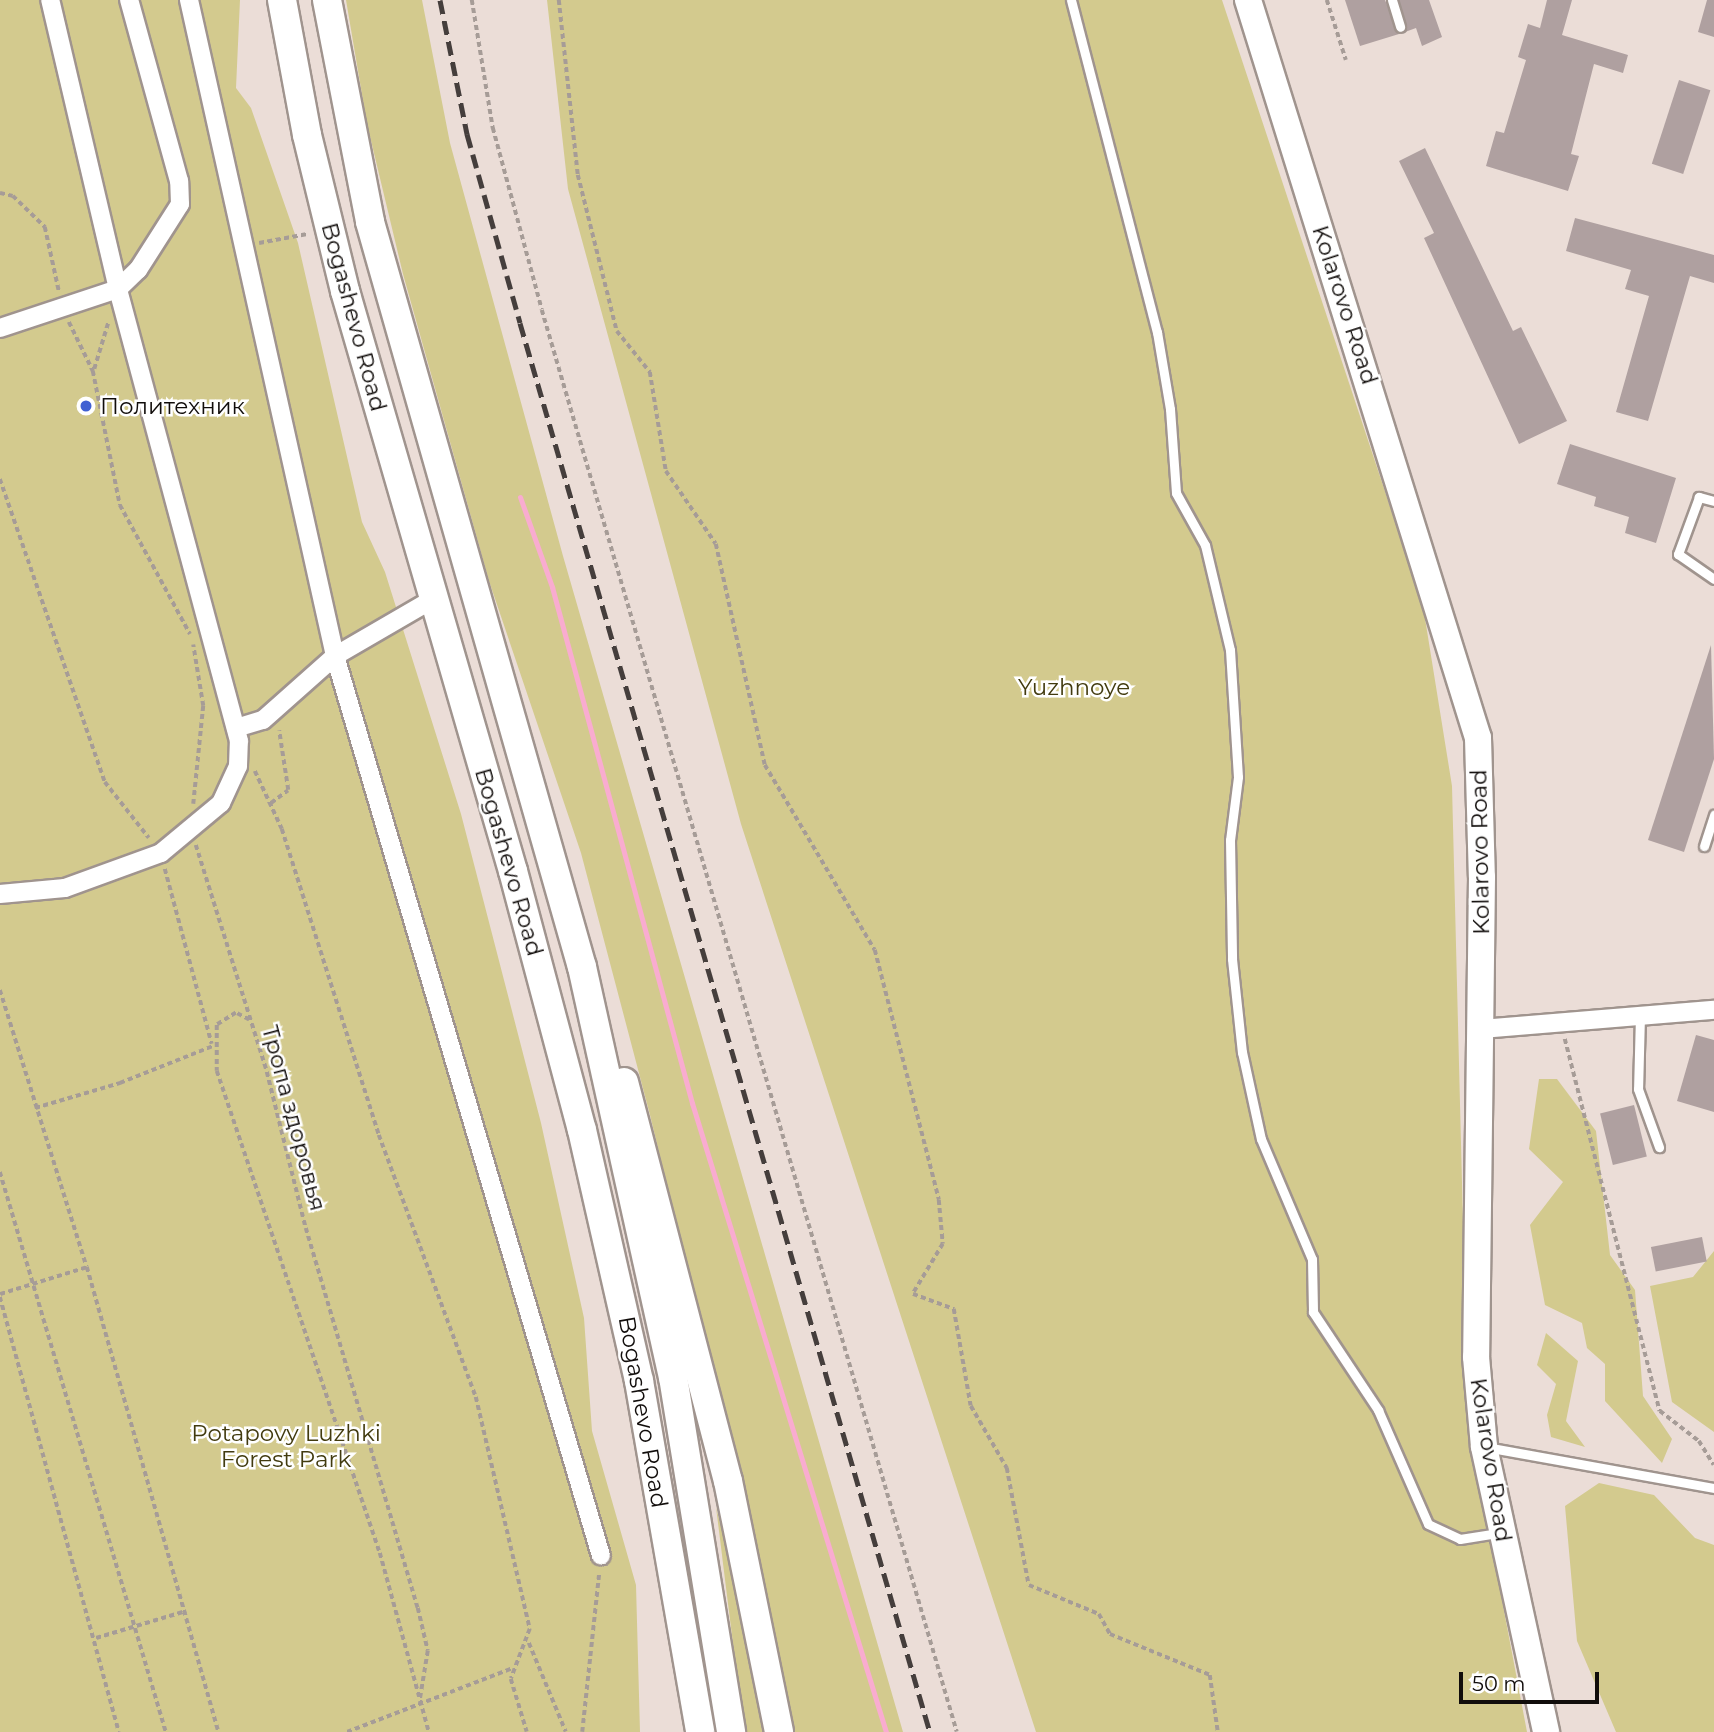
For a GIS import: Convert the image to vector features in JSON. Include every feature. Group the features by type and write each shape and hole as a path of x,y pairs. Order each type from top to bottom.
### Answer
{"main road":[{"name":"Bogashevo Road","path":"282,0 329,229 582,1130 636,1368 700,1732"},
{"name":"Bogashevo Road","path":"327,0 373,233 582,967 673,1377 731,1732"},
{"name":"Kolarovo Road","path":"1248,0 1478,738 1481,1029 1476,1357 1484,1447 1546,1732"},
{"path":"582,967 640,1132 728,1481 779,1732"},
{"path":"674,1587 684,1732"}],"street":[{"path":"0,894 65,888 161,853 191,833 231,784 238,735 118,289 50,0"},
{"path":"0,328 63,311 118,289 161,238 181,193 129,0"},
{"path":"189,0 335,656 601,1556"},
{"path":"238,735 263,720 335,656 433,599"},
{"path":"1481,1029 1560,1020 1714,1010"}],"lane":[{"path":"1071,0 1157,332 1170,410 1176,493 1205,545 1230,650 1238,777 1230,840 1232,959 1242,1052 1261,1139 1312,1259 1313,1312 1378,1410 1428,1524 1460,1539 1501,1532"},
{"path":"1392,0 1400,27"},
{"path":"1714,501 1699,497 1678,554 1714,579"},
{"path":"1703,846 1714,815"},
{"path":"1640,1015 1638,1089 1659,1147"},
{"path":"1484,1447 1714,1488"}],"path":[{"path":"472,0 493,128 542,310 957,1732"},
{"path":"559,0 578,175 617,331 650,372 666,471 716,544 765,765 878,962 939,1200 943,1244 913,1294 954,1309 971,1406 1007,1468 1029,1585 1099,1614 1110,1634 1210,1675 1218,1732"},
{"path":"1327,0 1346,60"},
{"path":"0,192 13,197 46,227 63,311 93,371 120,505 192,638 202,706 191,833 249,1020"},
{"path":"244,246 329,229"},
{"path":"93,371 118,289"},
{"path":"0,479 105,782 161,853 213,1046 120,1083 35,1108"},
{"path":"271,803 288,790 277,743 285,701"},
{"path":"238,735 271,803 379,1135 476,1397 515,1555 529,1643 566,1732"},
{"path":"0,990 87,1266 219,1732"},
{"name":"Тропа здоровья","path":"420,1700 428,1651 418,1608 249,1020 236,1013 217,1025 213,1046 250,1173 380,1553 420,1700 429,1732"},
{"path":"1560,1020 1660,1411 1699,1441 1714,1465"},
{"path":"0,1172 37,1282 166,1732"},
{"path":"87,1266 0,1295 56,1492 75,1579 96,1638 119,1732"},
{"path":"582,1732 601,1556"},
{"path":"96,1638 186,1611"},
{"path":"527,1732 511,1679 514,1667 529,1643"},
{"path":"347,1732 420,1700 484,1683 514,1667"}],"green space":[{"name":"Potapovy Luzhki Forest Park","path":"0,0 240,0 236,88 251,108 298,243 362,522 385,572 461,814 541,1123 584,1318 592,1431 636,1585 640,1732 0,1732"},
{"path":"346,0 422,0 450,143 563,556 903,1732 792,1732 763,1582 650,1115 581,853 489,581 403,274 367,124"},
{"name":"Yuzhnoye","path":"547,0 1222,0 1423,606 1452,786 1468,1421 1527,1732 1036,1732 741,824 568,189"},
{"path":"1539,1079 1557,1079 1596,1131 1610,1255 1635,1290 1643,1396 1672,1439 1662,1463 1605,1401 1605,1364 1587,1348 1582,1323 1545,1305 1530,1225 1563,1182 1529,1149"},
{"path":"1714,1251 1714,1432 1672,1402 1650,1286 1693,1277"},
{"path":"1546,1333 1578,1361 1566,1421 1585,1447 1551,1437 1547,1415 1556,1384 1537,1365"},
{"path":"1599,1483 1654,1495 1695,1538 1714,1545 1714,1732 1616,1732 1577,1641 1565,1506"},
{"path":"716,1507 736,1587 763,1732 744,1732"}],"building":[{"path":"1345,0 1385,0 1399,34 1360,46"},
{"path":"1399,0 1429,0 1442,37 1422,46 1416,28 1405,32"},
{"path":"1547,0 1572,0 1562,35 1628,55 1623,73 1594,64 1571,154 1579,156 1568,191 1486,166 1496,131 1504,133 1526,60 1518,57 1528,24 1540,28"},
{"path":"1707,0 1714,0 1714,37 1698,32"},
{"path":"1679,80 1710,90 1683,174 1652,164"},
{"path":"1425,148 1513,331 1521,327 1567,421 1519,444 1424,238 1434,233 1399,161"},
{"path":"1575,218 1714,255 1714,283 1690,276 1648,421 1616,412 1649,296 1625,289 1631,270 1566,251"},
{"path":"1570,444 1676,478 1656,543 1625,533 1629,517 1594,506 1596,497 1557,484"},
{"path":"1711,645 1714,759 1684,852 1648,840"},
{"path":"1696,1035 1714,1040 1714,1112 1677,1101"},
{"path":"1634,1105 1647,1156 1613,1165 1600,1113"},
{"path":"1702,1237 1707,1262 1656,1271 1651,1247"}],"waterway":[{"path":"520,497 552,587 692,1103 886,1732"}],"railway":[{"path":"440,0 467,134 520,323 930,1732"}],"place":[{"name":"Политехник","path":"86,406"}]}
